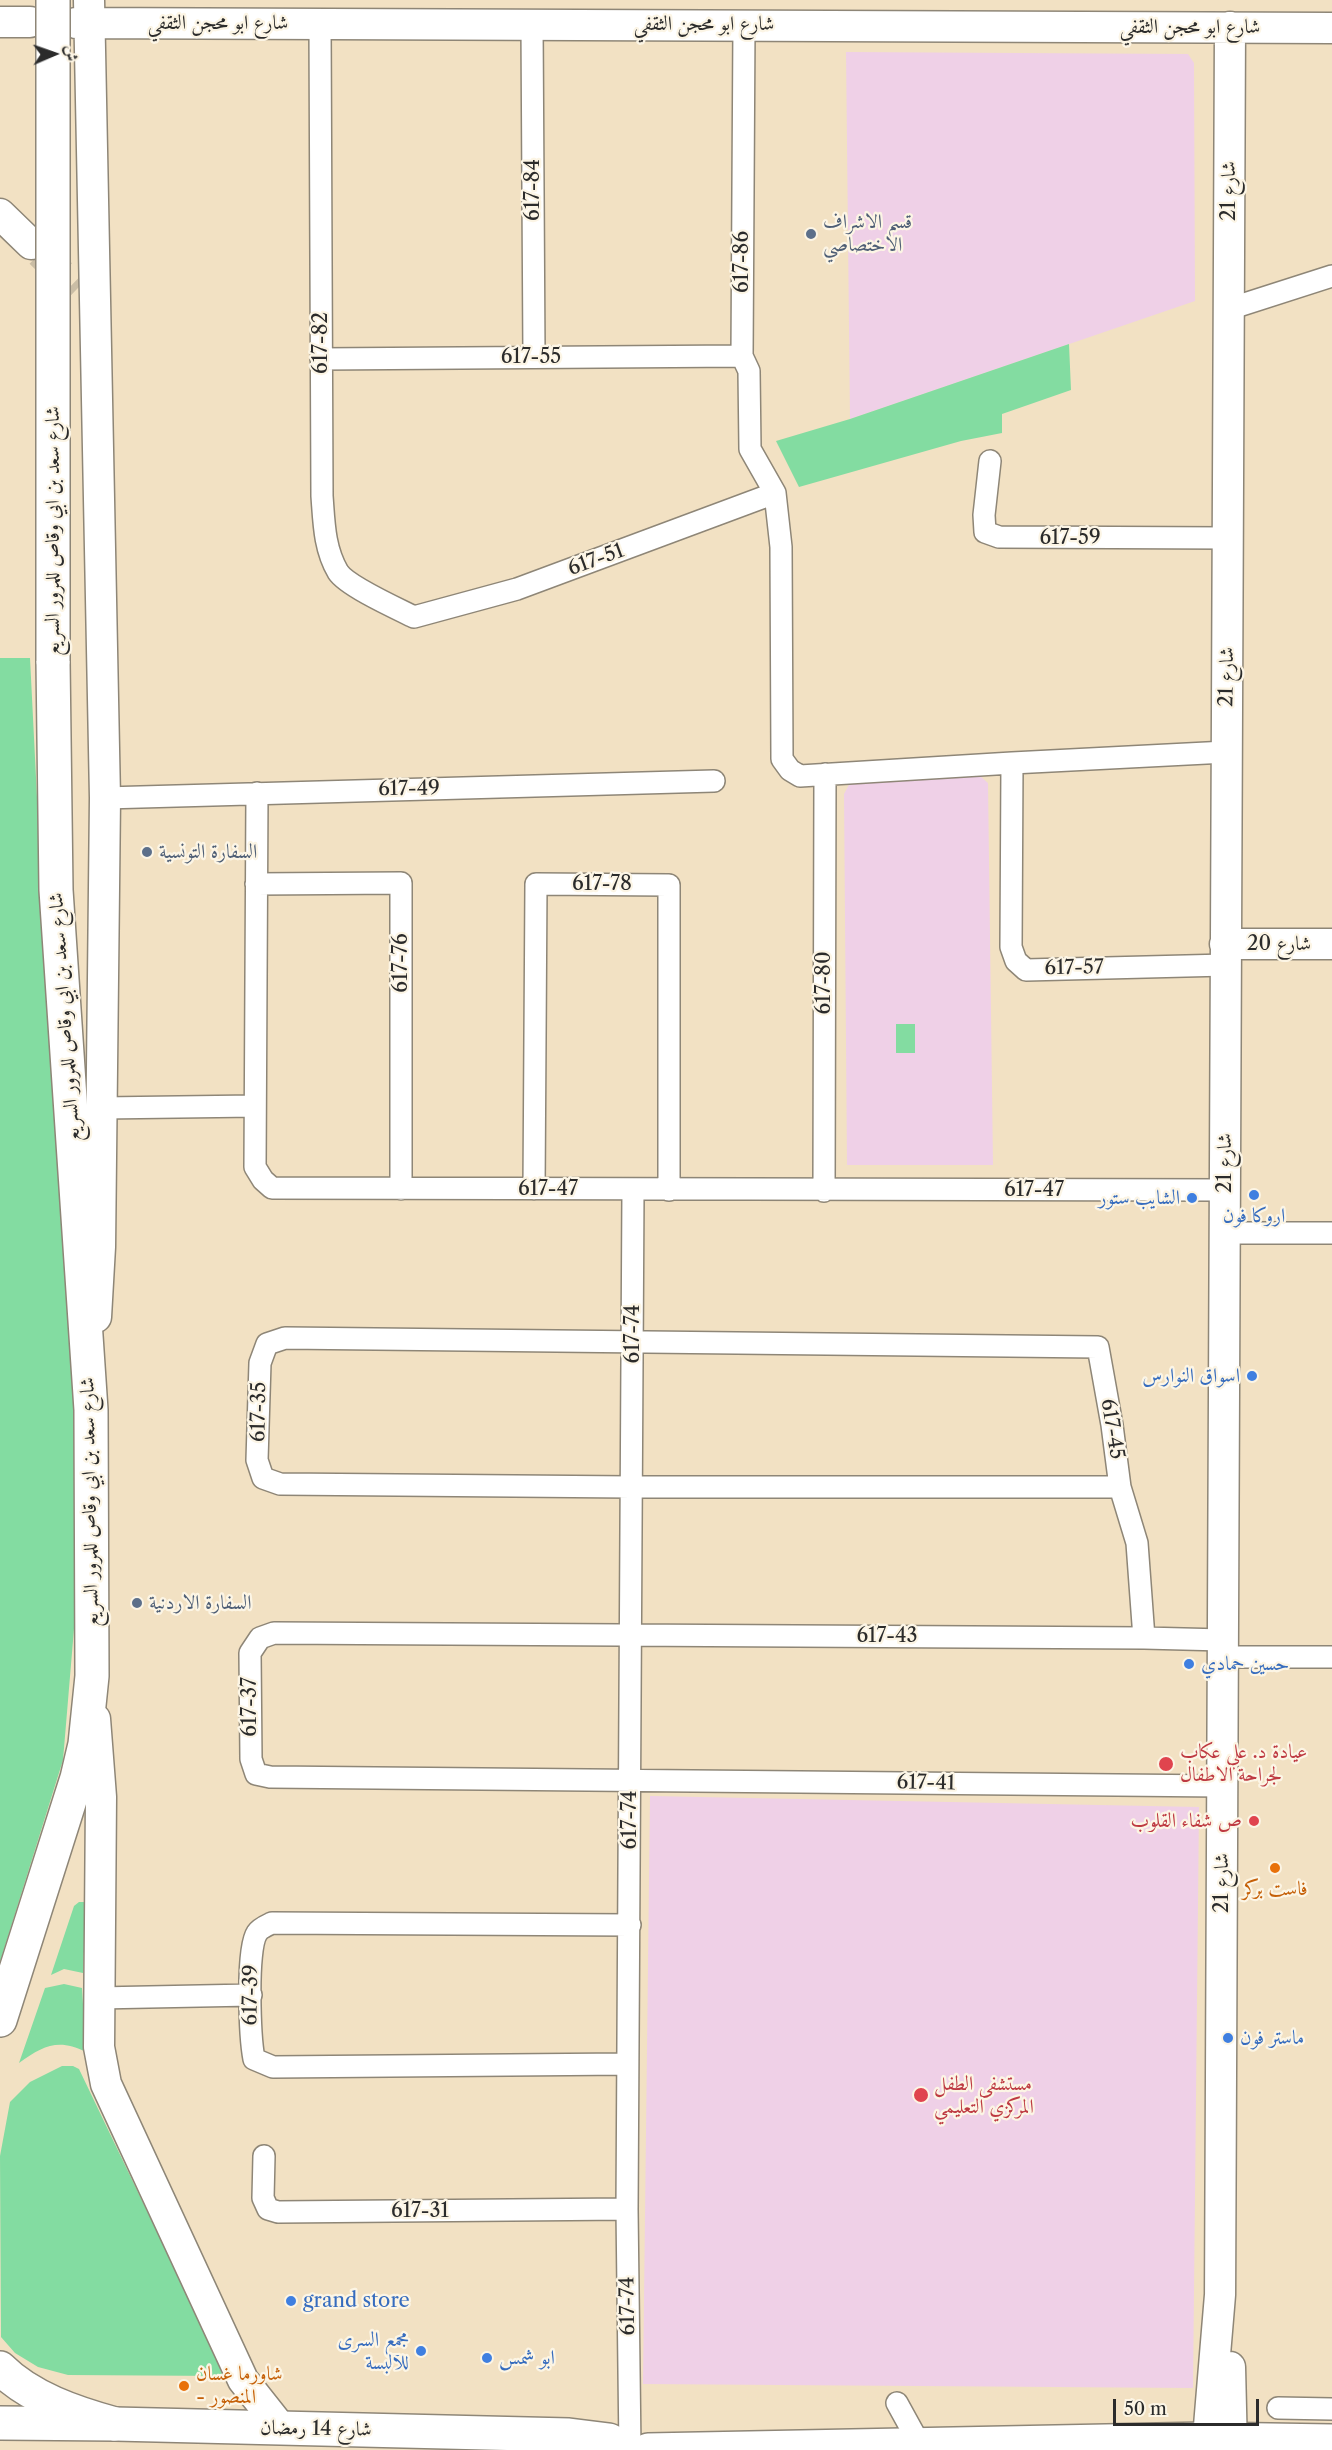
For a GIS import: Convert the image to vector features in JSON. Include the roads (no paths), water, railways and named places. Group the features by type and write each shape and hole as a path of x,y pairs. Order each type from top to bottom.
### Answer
{"main road":[{"name":"شارع سعد بن ابي وقاص للمرور السريع","path":"0,2020 77,1778 85,1744 92,1676 91,1410 56,890 41,11"},
{"path":"0,2368 21,2385 80,2415 115,2424"},
{"name":"شارع 14 رمضان","path":"0,2423 569,2435 609,2440 630,2450"},
{"path":"648,2450 919,2443 1220,2445 1332,2441"}],"street":[{"path":"0,22 41,11"},
{"path":"85,15 86,298 105,798 100,1247 91,1410"},
{"name":"شارع ابو محجن الثقفي","path":"85,15 320,23 1332,28"},
{"name":"617-82","path":"320,23 322,496 325,540 339,574 374,597 414,617"},
{"name":"617-84","path":"532,24 534,357"},
{"name":"617-86","path":"744,24 742,356 749,371 750,449 775,493"},
{"name":"شارع 21","path":"1220,2445 1228,2344 1220,2299 1230,27"},
{"path":"0,214 31,244"},
{"path":"1229,309 1332,276"},
{"name":"617-55","path":"321,359 742,356"},
{"name":"617-59","path":"990,461 984,515 985,532 999,537 1227,538"},
{"path":"775,493 781,547 783,759 790,770 800,776 1226,752"},
{"name":"617-51","path":"414,617 517,589 775,493"},
{"name":"617-57","path":"1012,763 1011,947 1016,961 1026,970 1226,955"},
{"name":"617-80","path":"824,1191 825,774"},
{"name":"617-49","path":"105,798 714,781"},
{"name":"617-47","path":"257,793 255,1167 263,1180 272,1188 824,1191 1225,1190"},
{"name":"617-76","path":"256,884 401,883 400,1189"},
{"name":"617-78","path":"534,1189 536,884 601,884 669,885 669,1190"},
{"name":"شارع 20","path":"1226,955 1332,944"},
{"path":"102,1108 255,1106"},
{"name":"617-74","path":"630,2450 627,2064 630,1924 633,1190"},
{"path":"1224,1233 1332,1233"},
{"name":"617-35","path":"631,1487 280,1484 263,1478 257,1460 260,1363 267,1344 285,1338 633,1341"},
{"name":"617-45","path":"631,1487 1120,1487 1098,1347 633,1341"},
{"path":"1120,1487 1137,1543 1144,1638"},
{"name":"617-37","path":"630,1780 270,1777 256,1774 251,1759 250,1653 260,1638 274,1633 631,1635"},
{"name":"617-43","path":"631,1635 1144,1638 1223,1649 1332,1657"},
{"path":"92,1676 101,1797 99,2047 106,2084 243,2380 281,2428"},
{"name":"617-41","path":"630,1780 1222,1786"},
{"name":"617-39","path":"627,2064 273,2067 254,2059 250,2040 252,1946 257,1932 272,1923 630,1924"},
{"path":"98,1998 251,1995"},
{"name":"617-31","path":"264,2156 263,2198 268,2210 278,2212 627,2209"},
{"path":"897,2403 919,2443"},
{"path":"1278,2408 1332,2409"}],"tunnel":[{"path":"40,253 77,289"}],"place":[{"name":"قسم الاشراف الاختصاصي","path":"811,234"},
{"name":"السفارة التونسية","path":"147,852"},
{"name":"اروكا فون","path":"1254,1195"},
{"name":"الشايب ستور","path":"1192,1198"},
{"name":"اسواق النوارس","path":"1252,1376"},
{"name":"السفارة الاردنية","path":"137,1603"},
{"name":"حسين حمادي","path":"1189,1664"},
{"name":"عيادة د. علي عكاب لجراحة الاطفال","path":"1166,1764"},
{"name":"ص شفاء القلوب","path":"1254,1821"},
{"name":"فاست بركر","path":"1275,1868"},
{"name":"ماستر فون","path":"1228,2038"},
{"name":"مستشفى الطفل المركزي التعليمي","path":"921,2095"},
{"name":"grand store","path":"291,2301"},
{"name":"مجمع السرى للالبسة","path":"421,2351"},
{"name":"ابو شمس","path":"487,2358"},
{"name":"شاورما غسان - المنصور","path":"184,2386"}]}
